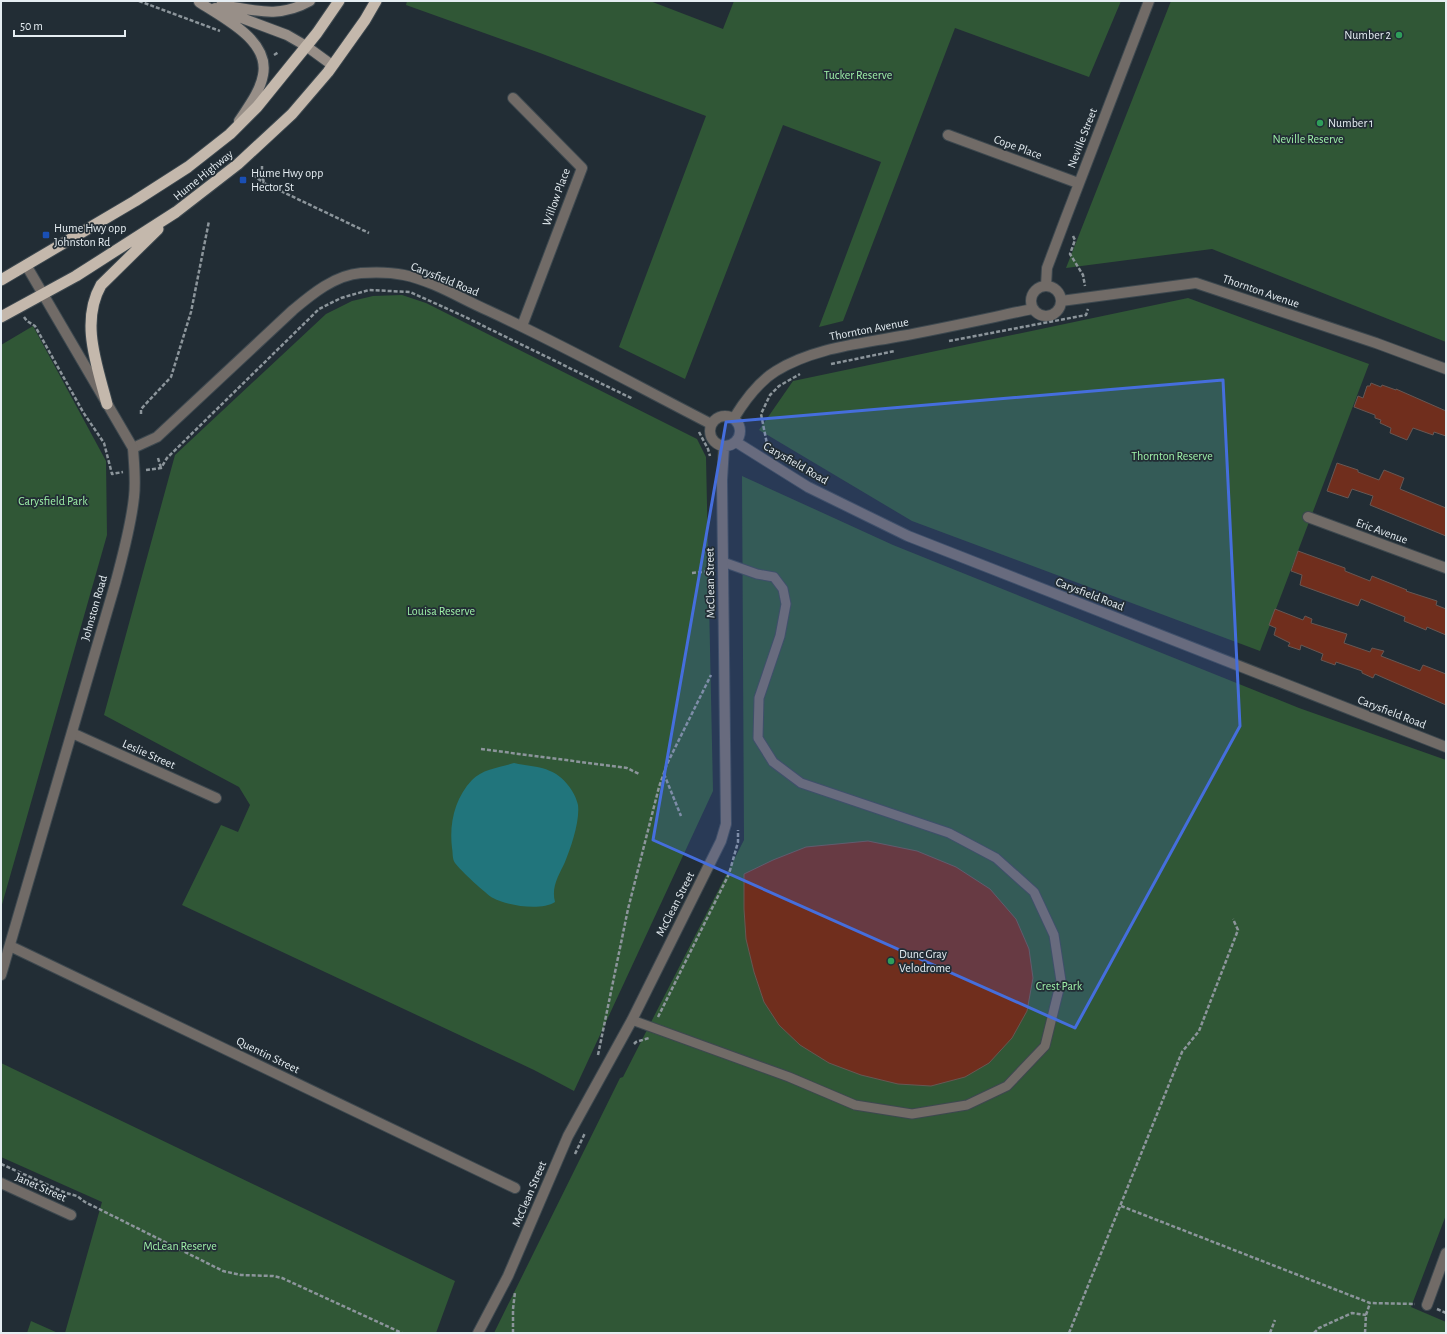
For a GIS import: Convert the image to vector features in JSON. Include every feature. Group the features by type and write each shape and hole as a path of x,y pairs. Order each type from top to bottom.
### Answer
{"highway":[{"name":"Hume Highway","path":"1,280 135,201 188,167 230,134 257,107 317,33 338,1"},
{"name":"Hume Highway","path":"1,317 76,276 176,212 238,164 292,114 332,65 365,20 376,1"},
{"path":"107,404 93,345 90,323 96,294 101,285 176,212"}],"main road":[{"path":"198,2 253,11 275,12 288,11 310,1"},
{"path":"198,2 287,35 306,46 332,65"},
{"path":"198,2 236,26 255,43 264,58 263,77 258,90 230,134"}],"street":[{"name":"Neville Street","path":"1046,286 1047,268 1078,183 1149,1"},
{"name":"Willow Place","path":"513,98 582,168 522,326"},
{"name":"Cope Place","path":"948,135 1078,183"},
{"name":"Johnston Road","path":"1,975 116,581 130,524 134,497 135,471 133,448 26,265"},
{"name":"Carysfield Road","path":"133,448 157,437 293,310 314,293 340,278 360,273 390,273 404,275 433,285 522,326 711,424"},
{"name":"Thornton Avenue","path":"1061,302 1196,283 1376,343 1446,369"},
{"path":"1046,286 1057,290 1060,295 1061,302 1058,311 1050,316 1035,313 1030,304 1033,293 1041,287 1046,286"},
{"name":"Thornton Avenue","path":"734,418 743,403 762,382 776,371 809,355 832,349 939,329 1032,309"},
{"path":"719,416 730,416 734,418 739,424 741,430 739,439 731,446 724,447 715,443 710,434 711,424 719,416"},
{"name":"Carysfield Road","path":"736,442 808,487 908,536 1446,747"},
{"name":"McClean Street","path":"478,1333 508,1276 568,1136 632,1020 721,841 726,824 722,480 724,447"},
{"name":"Eric Avenue","path":"1308,517 1446,568"},
{"name":"Leslie Street","path":"72,733 216,798"},
{"name":"Quentin Street","path":"10,946 515,1188"},
{"name":"Janet Street","path":"1,1183 71,1214"},
{"path":"1427,1305 1446,1253"}],"lane":[{"path":"632,1020 789,1077 855,1105 912,1114 967,1105 1007,1086 1045,1046 1061,981 1054,935 1034,892 996,858 949,832 801,783 773,762 758,738 759,698 780,636 786,604 783,589 774,577 757,574 723,562"}],"path":[{"path":"139,1 226,34"},
{"path":"274,55 279,52"},
{"path":"262,166 264,183"},
{"path":"252,175 264,183 369,233"},
{"path":"141,414 141,409 171,377 191,312 209,221"},
{"path":"1074,240 1070,254 1083,275 1084,285"},
{"path":"157,469 161,468 168,458 319,309 341,298 369,290 410,292 461,315 637,401"},
{"path":"943,342 1086,315 1088,310"},
{"path":"28,321 35,326 83,412 104,442 112,474"},
{"path":"824,365 899,350"},
{"path":"767,444 761,414 770,395 780,386 806,371"},
{"path":"158,458 161,468"},
{"path":"692,573 713,571"},
{"path":"607,1065 597,1060 628,909 664,774 667,764 712,674"},
{"path":"481,749 627,768 639,774"},
{"path":"664,774 681,816"},
{"path":"1069,1333 1182,1052 1199,1031 1238,930 1233,919"},
{"path":"574,1157 588,1129"},
{"path":"1,1164 66,1193 77,1196 85,1202 224,1271 241,1276 273,1276 282,1278 402,1333"},
{"path":"1121,1206 1370,1303 1427,1305"},
{"path":"513,1333 515,1290"},
{"path":"1365,1333 1366,1315 1370,1303"},
{"path":"1314,1333 1319,1328 1352,1313 1366,1315"},
{"path":"1270,1333 1275,1320"}],"highlighted area":[{"path":"1223,380 1240,726 1075,1028 653,840 726,422"}],"green space":[{"name":"Tucker Reserve","path":"407,1 650,1 723,29 734,1 1121,1 1089,77 955,28 843,321 819,327 881,162 783,125 685,379 619,347 706,116 540,53 406,5"},
{"name":"Neville Reserve","path":"1171,1 1446,1 1446,342 1212,249 1066,268"},
{"name":"Louisa Reserve","path":"402,295 426,303 697,439 706,457 713,791 574,1091 534,1070 182,905 221,825 238,832 250,805 239,787 104,715 175,455 326,314 352,301 373,296"},
{"name":"Thornton Reserve","path":"1188,298 1369,364 1260,651 912,521 759,430 793,381"},
{"name":"Carysfield Park","path":"33,326 106,461 107,535 1,908 1,345"},
{"name":"Crest Park","path":"742,476 893,545 1299,708 1446,760 1446,1215 1411,1307 1446,1322 1446,1333 494,1333 620,1078 623,1077 744,840"},
{"name":"McLean Reserve","path":"1,1063 455,1281 436,1333 65,1333 102,1202 1,1157"},
{"path":"31,1321 58,1333 27,1333"}],"water":[{"path":"514,763 542,768 555,773 564,780 571,789 578,805 578,819 574,834 555,886 555,902 549,905 533,907 499,901 485,892 467,876 453,860 451,829 454,811 466,787 476,776 481,773"}],"building":[{"path":"1371,383 1381,387 1382,385 1396,389 1446,411 1446,436 1434,432 1433,435 1413,428 1407,440 1390,433 1391,428 1380,423 1381,420 1375,418 1375,415 1354,407 1358,396 1363,398 1367,386 1370,386"},
{"path":"1337,463 1358,470 1358,472 1379,480 1384,470 1404,478 1400,489 1446,508 1446,536 1370,505 1373,496 1352,489 1348,498 1327,491"},
{"path":"1298,551 1345,568 1345,571 1370,581 1372,576 1407,590 1406,591 1437,601 1436,605 1446,609 1446,635 1427,627 1426,630 1404,621 1405,617 1361,599 1358,606 1300,585 1302,575 1291,571"},
{"path":"1275,609 1303,620 1305,616 1312,619 1311,623 1347,634 1344,643 1370,652 1372,648 1384,651 1381,656 1420,671 1423,665 1446,674 1446,705 1375,674 1373,678 1362,673 1362,671 1336,662 1335,665 1321,660 1323,654 1301,645 1300,650 1288,646 1290,643 1274,635 1276,628 1269,625"},
{"name":"Dunc Gray Velodrome","path":"868,841 917,851 956,867 990,889 1016,919 1029,949 1033,978 1027,1011 1012,1038 989,1063 965,1077 931,1086 898,1084 861,1075 829,1063 800,1045 779,1025 764,1002 754,972 746,939 744,874 773,860 806,847"}],"place":[{"name":"Number 2","path":"1399,35"},
{"name":"Number 1","path":"1320,123"},
{"name":"Hume Hwy opp Hector St","path":"243,180"},
{"name":"Hume Hwy opp Johnston Rd","path":"46,235"},
{"name":"Dunc Gray Velodrome","path":"891,961"}]}
